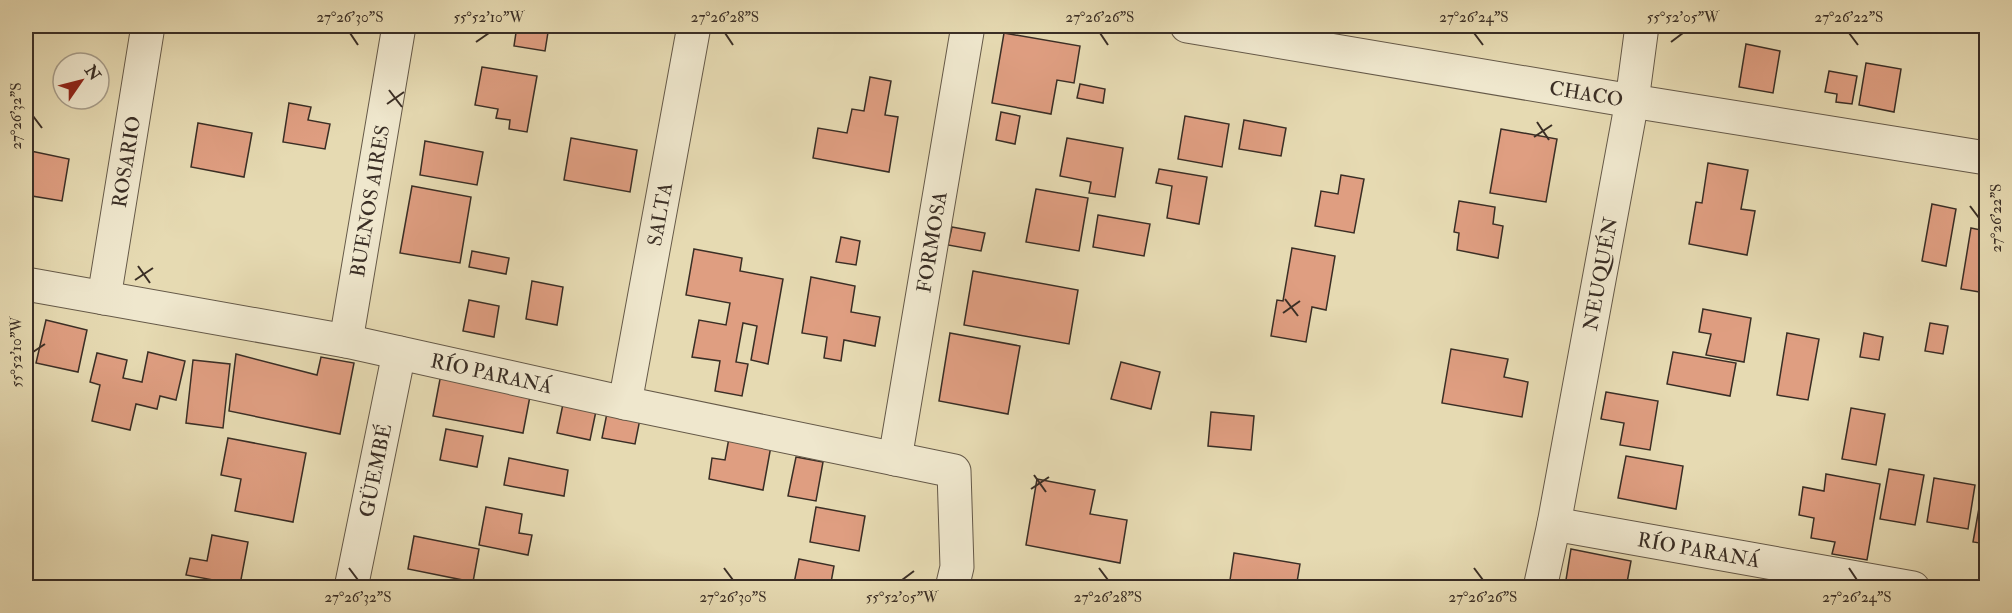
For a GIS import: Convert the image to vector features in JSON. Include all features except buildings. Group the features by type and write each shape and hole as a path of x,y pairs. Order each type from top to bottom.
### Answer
{"street":[{"name":"ROSARIO","path":"104,298 148,26"},
{"name":"BUENOS AIRES","path":"346,341 399,26"},
{"name":"SALTA","path":"625,403 694,26"},
{"name":"FORMOSA","path":"896,459 968,26"},
{"name":"CHACO","path":"1187,26 1986,158"},
{"name":"NEUQUÉN","path":"1540,588 1554,524 1632,101 1642,26"},
{"name":"RÍO PARANÁ","path":"26,284 346,341 625,403 954,471 957,567 952,588"},
{"name":"GÜEMBÉ","path":"351,588 399,353"},
{"name":"RÍO PARANÁ","path":"1554,524 1913,588"}]}
